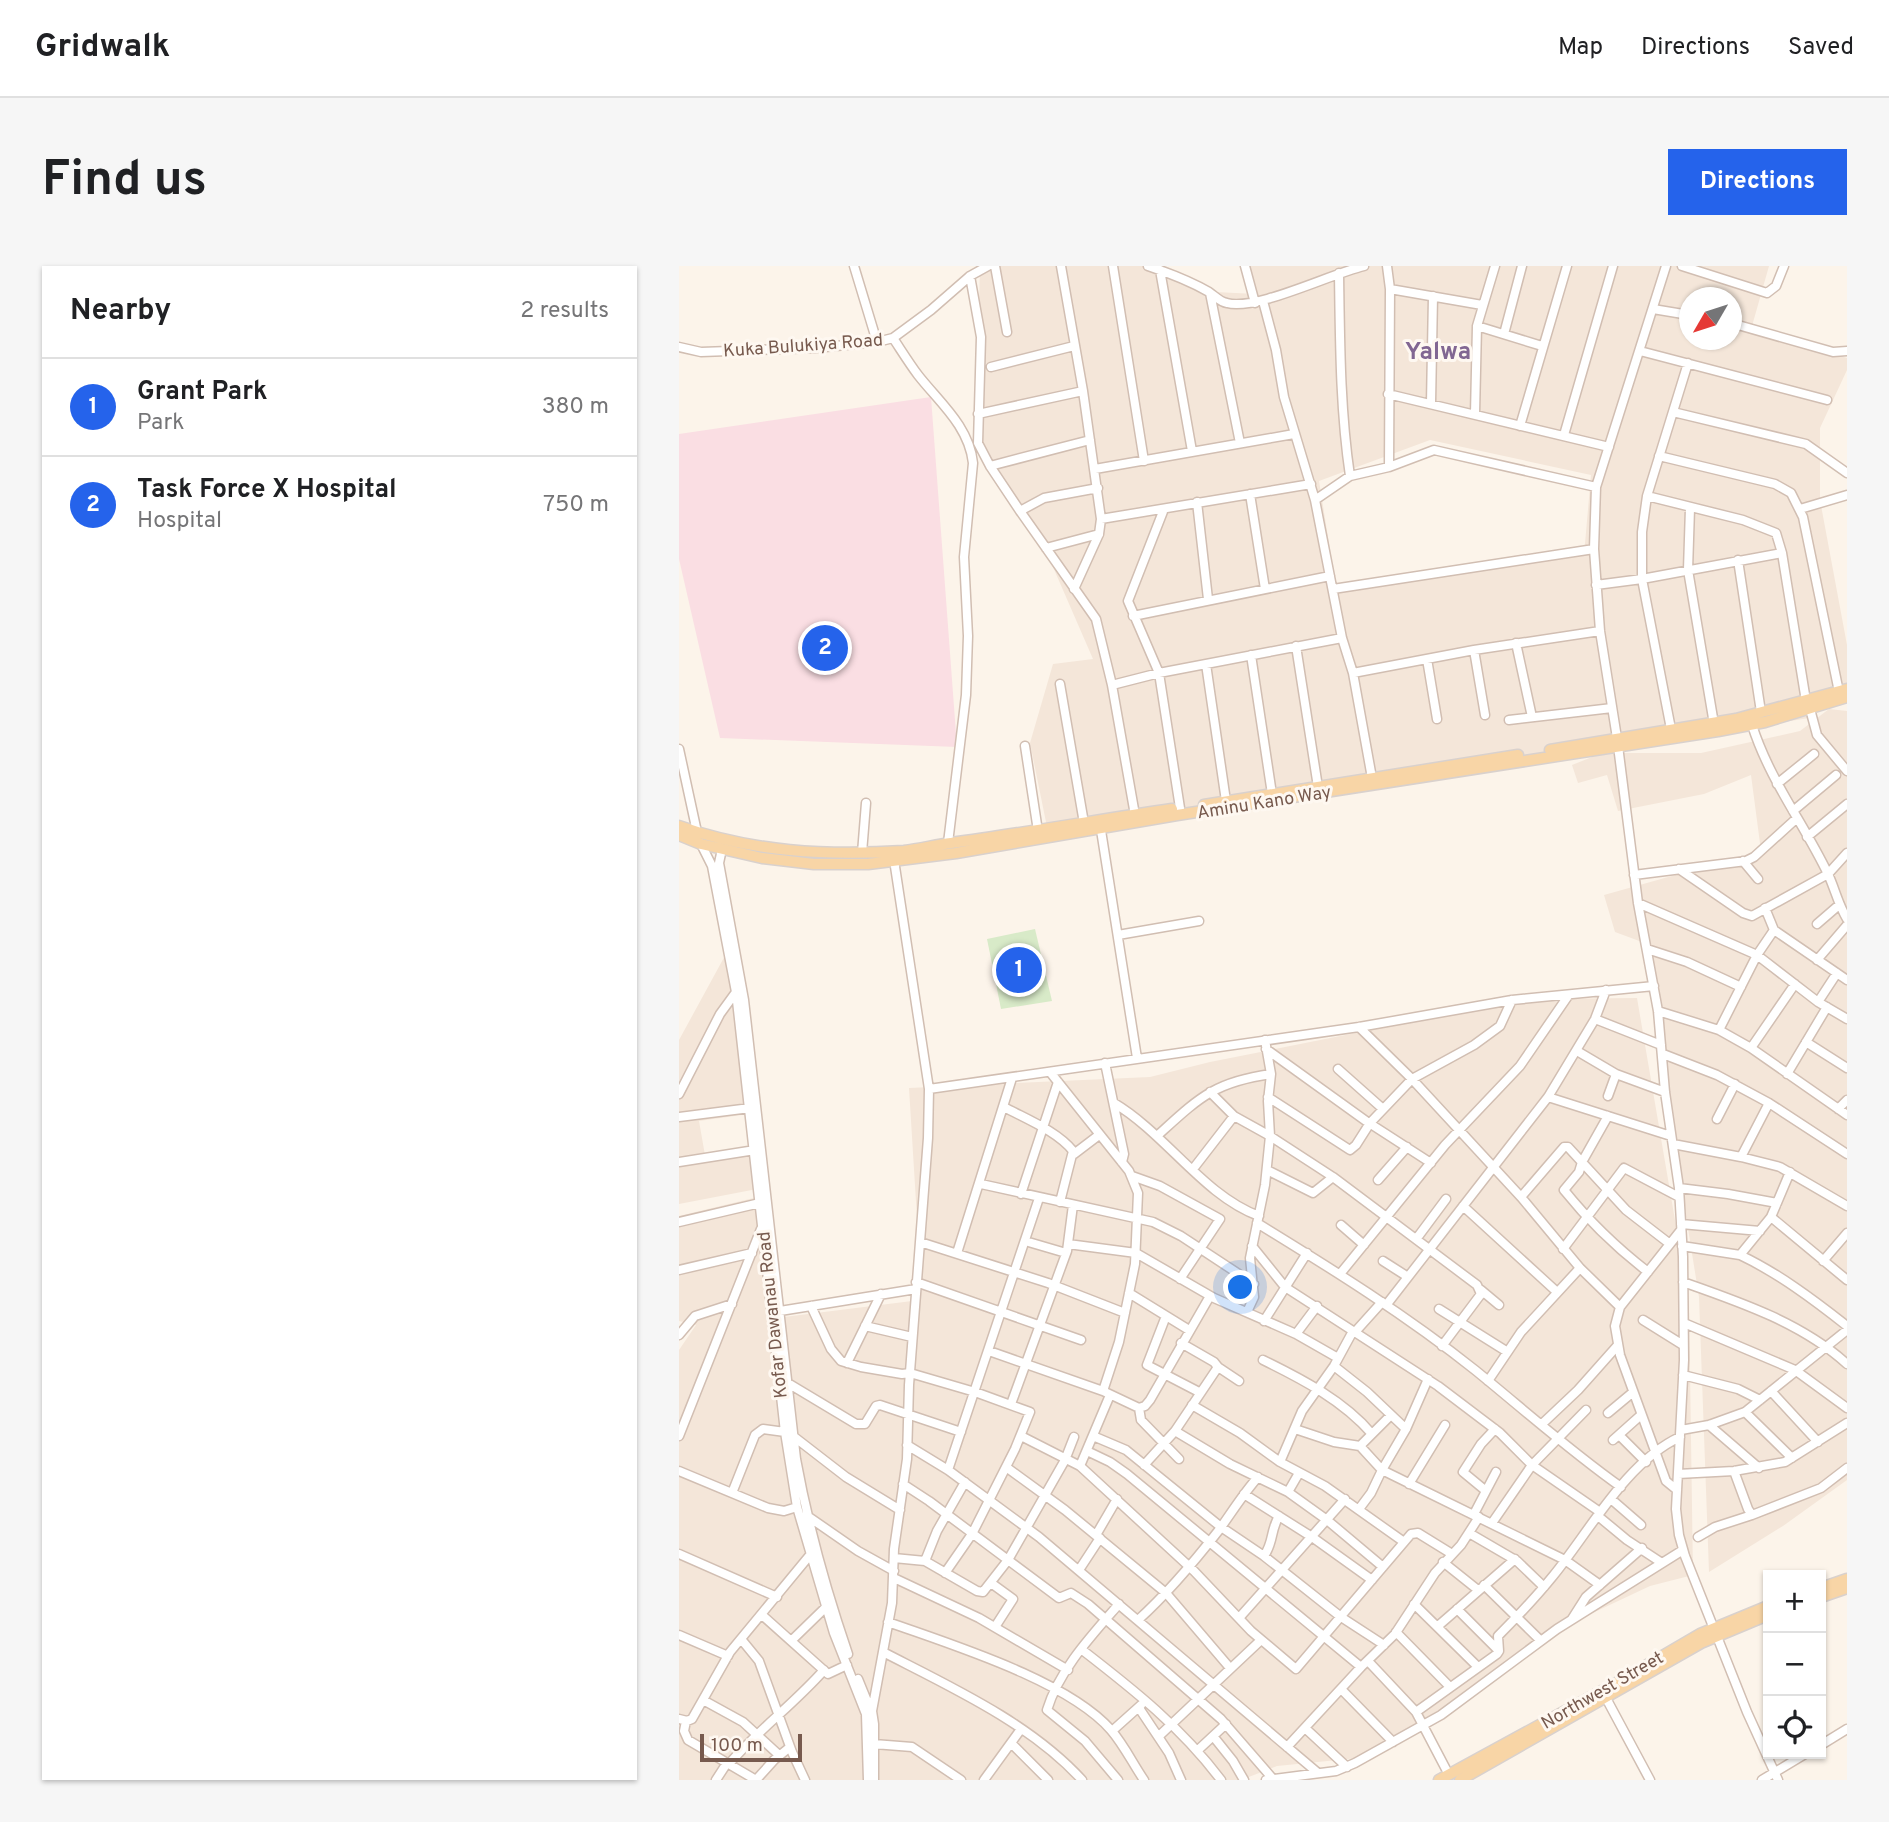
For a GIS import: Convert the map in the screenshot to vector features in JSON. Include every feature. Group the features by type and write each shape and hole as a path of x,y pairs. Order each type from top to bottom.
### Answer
{"main road":[{"name":"Aminu Kano Way","path":"679,826 761,848 821,853 907,850 1084,823 1100,825 1135,815 1372,778 1752,725 1844,693"},
{"name":"Aminu Kano Way","path":"679,835 701,844 762,859 853,864 894,860 1617,742 1671,729 1714,724 1761,712 1808,705"},
{"path":"853,864 858,853"},
{"path":"1826,1586 1847,1579"},
{"path":"1826,1595 1847,1588"},
{"name":"Northwest Street","path":"1444,1777 1715,1631 1763,1608"},
{"name":"Northwest Street","path":"1460,1780 1607,1698 1715,1631 1763,1617"}],"street":[{"path":"854,266 877,342"},
{"name":"Kuka Bulukiya Road","path":"679,347 701,352 815,348 893,338 970,276 988,266"},
{"path":"995,266 1007,332"},
{"path":"1061,266 1083,391 1101,519 1099,534 1074,589"},
{"path":"1113,266 1144,461"},
{"path":"1148,266 1230,304 1259,302 1358,267"},
{"path":"1327,266 1335,274 1344,426 1350,476"},
{"path":"1387,266 1390,289 1389,467"},
{"path":"1475,414 1477,326 1495,266"},
{"path":"1504,334 1522,266"},
{"path":"1520,426 1567,266"},
{"path":"1564,435 1613,266"},
{"path":"1666,266 1596,487 1596,585 1637,902 1658,1012 1665,1093 1679,1193 1683,1282 1683,1375 1677,1490 1679,1535 1747,1713 1776,1776"},
{"path":"1682,266 1767,293 1776,286 1784,266"},
{"path":"1246,267 1259,302 1294,434 1315,500 1342,638 1353,673 1372,778"},
{"path":"1160,270 1192,451"},
{"path":"970,276 981,337 978,443 990,466 1096,619 1112,685 1135,815"},
{"path":"1390,289 1482,304"},
{"path":"1210,293 1240,443"},
{"path":"1431,402 1433,296"},
{"path":"1653,309 1679,313"},
{"path":"1477,326 1542,346"},
{"path":"1742,326 1833,352 1847,351"},
{"path":"893,338 919,376 950,412 967,438 971,452 964,557 968,636 965,695 948,843"},
{"path":"991,367 1074,346"},
{"path":"1640,351 1827,400"},
{"path":"1671,729 1642,579 1642,531 1647,496 1688,362"},
{"path":"978,414 1083,391"},
{"path":"1388,394 1431,402 1609,447"},
{"path":"1673,412 1806,444 1847,473"},
{"path":"1095,469 1294,434"},
{"path":"990,466 1090,440"},
{"path":"1315,500 1350,476 1389,467 1434,450 1596,487"},
{"path":"1659,456 1785,488 1791,493 1800,509 1844,693"},
{"path":"1101,519 1311,484"},
{"path":"1020,510 1044,498 1098,488"},
{"path":"1250,494 1265,589"},
{"path":"1800,509 1847,495"},
{"path":"1647,496 1772,530 1777,536 1808,705 1817,735 1847,771"},
{"path":"1197,502 1208,599"},
{"path":"1690,508 1688,570 1714,724"},
{"path":"1164,509 1128,601 1159,673 1180,808"},
{"path":"1046,548 1099,534"},
{"path":"1333,589 1594,549"},
{"path":"1596,585 1782,553"},
{"path":"1738,560 1761,712"},
{"path":"1133,616 1330,576"},
{"path":"1353,673 1474,650 1600,631"},
{"path":"1112,685 1206,663 1342,638"},
{"path":"1516,643 1532,717"},
{"path":"1296,646 1318,787"},
{"path":"1474,650 1485,715"},
{"path":"1251,655 1272,794"},
{"path":"1427,659 1437,719"},
{"path":"1206,663 1226,802"},
{"path":"1060,684 1084,823"},
{"path":"1510,720 1612,708"},
{"path":"1752,725 1767,766 1828,874 1847,919"},
{"path":"1025,746 1038,831"},
{"path":"679,749 697,832"},
{"path":"1777,784 1814,754"},
{"path":"1634,876 1743,861 1754,857 1836,775"},
{"path":"858,853 866,803"},
{"path":"1807,837 1847,804"},
{"path":"1100,825 1137,1058"},
{"name":"Kofar Dawanau Road","path":"701,844 712,866 736,992 797,1507 826,1607 866,1714 870,1761 868,1780"},
{"name":"Kofar Dawanau Road","path":"722,849 719,863 744,1000 780,1311 789,1434 806,1514 835,1617 872,1712"},
{"path":"1679,869 1752,916 1828,874 1847,853"},
{"path":"874,1780 870,1761 874,1744 872,1712 888,1622 907,1445 909,1373 928,1138 929,1089 894,860"},
{"path":"1743,861 1758,880"},
{"path":"1637,902 1757,955 1818,1002 1847,1019"},
{"path":"1817,924 1839,905"},
{"path":"1765,908 1774,930 1847,980"},
{"path":"1118,935 1199,921"},
{"path":"1817,960 1847,925"},
{"path":"1719,1030 1757,955 1774,930"},
{"path":"1647,949 1687,962 1741,986"},
{"path":"1818,1002 1837,974"},
{"path":"1751,1048 1795,984"},
{"path":"929,1089 1137,1058 1266,1045 1512,1000 1654,986"},
{"path":"1280,1462 1303,1411 1354,1331 1408,1277 1548,1097 1595,1019 1606,990"},
{"path":"679,1094 720,1014 736,992"},
{"path":"1340,1274 1431,1163 1520,1066 1568,996"},
{"path":"1268,1097 1347,1151 1356,1145 1370,1123 1412,1079 1473,1045 1500,1026 1512,1000"},
{"path":"1787,1073 1827,1007"},
{"path":"1658,1012 1719,1030 1751,1048 1847,1115"},
{"path":"1595,1019 1707,1069 1769,1103 1847,1154"},
{"path":"1359,1027 1412,1079 1521,1197 1580,1268 1620,1307"},
{"path":"1806,1042 1847,1068"},
{"path":"1247,1312 1254,1297 1250,1261 1267,1170 1271,1074 1266,1045"},
{"path":"1266,1045 1370,1123 1431,1163"},
{"path":"1577,1051 1616,1074 1665,1093"},
{"path":"1105,1063 1124,1154 1122,1162"},
{"path":"1338,1069 1383,1109"},
{"path":"1050,1072 1122,1162 1132,1176 1138,1193 1136,1254 1119,1342 1107,1393 1080,1466"},
{"path":"1158,1135 1198,1099 1210,1092 1241,1079 1271,1074"},
{"path":"1608,1096 1616,1074"},
{"path":"957,1253 981,1184 1012,1078"},
{"path":"1021,1194 1058,1082"},
{"path":"1717,1119 1735,1084"},
{"path":"1210,1092 1234,1116 1333,1177 1388,1216 1499,1305"},
{"path":"1548,1097 1672,1140 1790,1172 1847,1206"},
{"path":"1838,1109 1847,1100"},
{"path":"1114,1103 1158,1135 1231,1204 1384,1303 1488,1381 1621,1487"},
{"path":"1741,1157 1769,1103"},
{"path":"1004,1107 1066,1144 1074,1154"},
{"path":"679,1117 750,1108"},
{"path":"1193,1168 1234,1116"},
{"path":"1608,1116 1579,1172 1564,1190 1587,1217 1626,1255 1648,1272"},
{"path":"1061,1202 1074,1154 1099,1135"},
{"path":"1378,1180 1407,1147"},
{"path":"1521,1197 1564,1147 1568,1147 1633,1217 1671,1244"},
{"path":"679,1162 755,1150"},
{"path":"1563,1249 1626,1167 1679,1193 1720,1192 1777,1203"},
{"path":"1267,1170 1313,1193 1333,1177"},
{"path":"1740,1255 1771,1217 1790,1172"},
{"path":"1132,1176 1160,1186 1219,1217 1220,1221 1180,1279"},
{"path":"981,1184 1138,1217 1166,1228 1254,1284"},
{"path":"948,1470 1038,1198"},
{"path":"1417,1238 1446,1199"},
{"path":"679,1222 760,1203"},
{"path":"1011,1404 1066,1253 1073,1205"},
{"path":"1462,1206 1556,1292"},
{"path":"1771,1217 1847,1280"},
{"path":"1341,1225 1364,1245"},
{"path":"679,1436 762,1226"},
{"path":"1677,1490 1666,1482 1632,1393 1615,1326 1620,1307 1671,1244 1681,1227"},
{"path":"1681,1227 1760,1231"},
{"path":"1823,1261 1847,1233"},
{"path":"1025,1241 1066,1253"},
{"path":"920,1242 1055,1286 1125,1313"},
{"path":"1068,1244 1136,1254 1210,1296 1296,1334 1336,1362 1406,1429"},
{"path":"1252,1246 1285,1287 1428,1379 1495,1429 1532,1465 1599,1514 1627,1541 1662,1563"},
{"path":"1499,1651 1498,1636 1543,1587 1621,1487 1655,1451 1680,1433 1745,1412 1847,1328 1764,1267 1740,1255 1682,1246"},
{"path":"679,1270 752,1253"},
{"path":"1264,1321 1307,1253"},
{"path":"1383,1261 1408,1277"},
{"path":"1488,1381 1506,1351 1580,1268"},
{"path":"1683,1282 1755,1308 1826,1346 1847,1364"},
{"path":"780,1311 916,1286 1081,1340"},
{"path":"1442,1346 1481,1294 1481,1290"},
{"path":"1129,1293 1189,1331"},
{"path":"847,1363 881,1294"},
{"path":"989,1350 1107,1393 1139,1408 1150,1401 1210,1296"},
{"path":"679,1335 695,1316 732,1304"},
{"path":"811,1306 836,1357 847,1363 889,1372 909,1373 975,1392 1030,1412 1021,1436 972,1534 945,1573"},
{"path":"1296,1334 1317,1307"},
{"path":"1439,1309 1506,1351"},
{"path":"1166,1316 1147,1365 1199,1392"},
{"path":"1643,1320 1683,1345"},
{"path":"1683,1323 1795,1370 1847,1408"},
{"path":"865,1326 912,1336"},
{"path":"1181,1343 1214,1362 1239,1381"},
{"path":"1542,1424 1588,1380 1618,1345"},
{"path":"1263,1360 1317,1389 1349,1411 1372,1434"},
{"path":"1144,1465 1175,1431 1218,1367"},
{"path":"1683,1375 1738,1389 1760,1400"},
{"path":"1359,1510 1406,1429 1428,1379"},
{"path":"786,1382 862,1426 880,1405 961,1432"},
{"path":"1771,1391 1818,1441"},
{"path":"1608,1413 1632,1393"},
{"path":"1192,1405 1240,1433 1280,1462 1345,1499 1403,1542"},
{"path":"1139,1408 1141,1420 1179,1459"},
{"path":"1492,1523 1532,1465 1586,1410"},
{"path":"1745,1412 1792,1458"},
{"path":"1641,1415 1616,1437 1646,1461"},
{"path":"1360,1446 1390,1416"},
{"path":"1678,1474 1759,1468 1792,1458 1847,1423"},
{"path":"1409,1484 1445,1425"},
{"path":"1709,1425 1759,1468"},
{"path":"732,1493 755,1435 763,1429 789,1434 846,1477 900,1510"},
{"path":"1295,1429 1334,1442 1360,1446 1382,1470 1565,1560 1599,1585"},
{"path":"1486,1490 1463,1472 1481,1444 1495,1429"},
{"path":"1175,1431 1288,1492 1327,1520 1383,1567"},
{"path":"1021,1436 1080,1466 1189,1566 1261,1640 1296,1669 1411,1534 1418,1533 1452,1554"},
{"path":"1093,1436 1121,1448 1341,1617 1384,1645"},
{"path":"894,1558 925,1561 981,1593 1008,1560 1065,1460 1074,1437"},
{"path":"907,1445 990,1499 1079,1570 1287,1747 1314,1776"},
{"path":"1087,1451 1114,1464 1326,1636 1365,1664 1416,1712 1424,1725 1444,1777"},
{"path":"1006,1467 1045,1494 1166,1593 1230,1668"},
{"path":"1698,1537 1715,1527 1821,1488 1847,1468"},
{"path":"679,1471 780,1511 797,1507"},
{"path":"1734,1471 1752,1515"},
{"path":"1287,1747 1396,1632 1443,1562 1469,1534 1496,1472"},
{"path":"1288,1492 1299,1473"},
{"path":"1138,1620 1189,1566 1258,1477"},
{"path":"925,1561 933,1538 965,1482"},
{"path":"903,1484 1059,1598 1074,1594 1106,1619 1226,1724 1270,1779 1314,1776 1336,1771 1424,1725 1469,1696 1540,1640 1683,1550"},
{"path":"1244,1494 1312,1537 1372,1580"},
{"path":"1079,1570 1117,1499"},
{"path":"1239,1618 1345,1499"},
{"path":"1611,1499 1641,1525"},
{"path":"806,1514 894,1574 995,1627 1067,1670"},
{"path":"1264,1556 1271,1546 1273,1526 1279,1516"},
{"path":"1469,1534 1515,1559 1543,1587"},
{"path":"1572,1619 1579,1605 1642,1548"},
{"path":"679,1554 777,1597"},
{"path":"790,1747 756,1780 688,1740 682,1720 692,1718 728,1656 810,1555"},
{"path":"1438,1626 1515,1559"},
{"path":"1443,1562 1481,1587 1540,1640"},
{"path":"991,1583 1013,1599 995,1627"},
{"path":"1118,1780 1085,1741 1048,1712 1047,1708 1081,1649 1119,1604"},
{"path":"1414,1604 1478,1667"},
{"path":"791,1641 826,1607"},
{"path":"1457,1609 1499,1651"},
{"path":"762,1615 824,1670 831,1674 847,1665"},
{"path":"888,1622 1056,1689 1097,1717 1112,1731 1144,1780"},
{"path":"1396,1632 1450,1687"},
{"path":"679,1635 728,1656"},
{"path":"741,1639 759,1661 803,1779"},
{"path":"1159,1736 1261,1640"},
{"path":"1081,1649 1146,1699 1172,1723 1198,1750 1221,1780"},
{"path":"1416,1712 1499,1651"},
{"path":"883,1652 1021,1728 1048,1747 1078,1779"},
{"path":"716,1780 757,1734 798,1698 824,1670"},
{"path":"1341,1689 1393,1742"},
{"path":"1607,1698 1650,1780"},
{"path":"1112,1731 1146,1699"},
{"path":"703,1700 743,1723 779,1755"},
{"path":"1139,1708 1159,1736 1181,1780"},
{"path":"1198,1750 1226,1724"},
{"path":"984,1780 1021,1728"},
{"path":"1305,1728 1347,1767"},
{"path":"1826,1742 1844,1731 1847,1742"},
{"path":"1213,1736 1229,1755 1244,1780"},
{"path":"1011,1743 1048,1780"},
{"path":"874,1744 912,1747 961,1780"},
{"path":"1762,1780 1776,1776 1798,1759"},
{"path":"991,1772 998,1780"}],"shaded area":[{"path":"989,266 1156,266 1215,292 1256,294 1246,266 1769,266 1752,326 1847,358 1847,370 1820,428 1820,500 1847,645 1847,691 1809,718 1609,751 1048,832 1030,743 1053,664 1093,659 1043,544 975,442 980,269","holes":["1430,440 1591,475 1584,555 1337,593 1319,481"]},
{"path":"931,397 957,747 720,738 679,559 679,434"},
{"path":"1829,709 1847,711 1847,1480 1783,1526 1709,1572 1699,1297 1642,942 1615,932 1604,895 1761,851 1751,775 1704,794 1618,811 1607,775 1578,783 1572,765 1602,753 1701,753 1800,731"},
{"path":"727,952 749,1114 699,1121 706,1161 751,1155 757,1189 679,1204 679,1040"},
{"path":"1637,998 1689,1302 1693,1575 1650,1586 1548,1634 1513,1662 1358,1758 1277,1766 1241,1780 679,1780 679,1350 696,1325 679,1321 679,1216 758,1197 776,1318 912,1301 917,1218 909,1088 1150,1077 1210,1062 1526,999"}],"green space":[{"path":"1035,929 1052,1001 1001,1009 987,939"}],"place":[{"name":"Task Force X Hospital","path":"825,648"},
{"name":"Grant Park","path":"1019,970"}],"district":[{"name":"Yalwa","path":"1438,351"}]}
